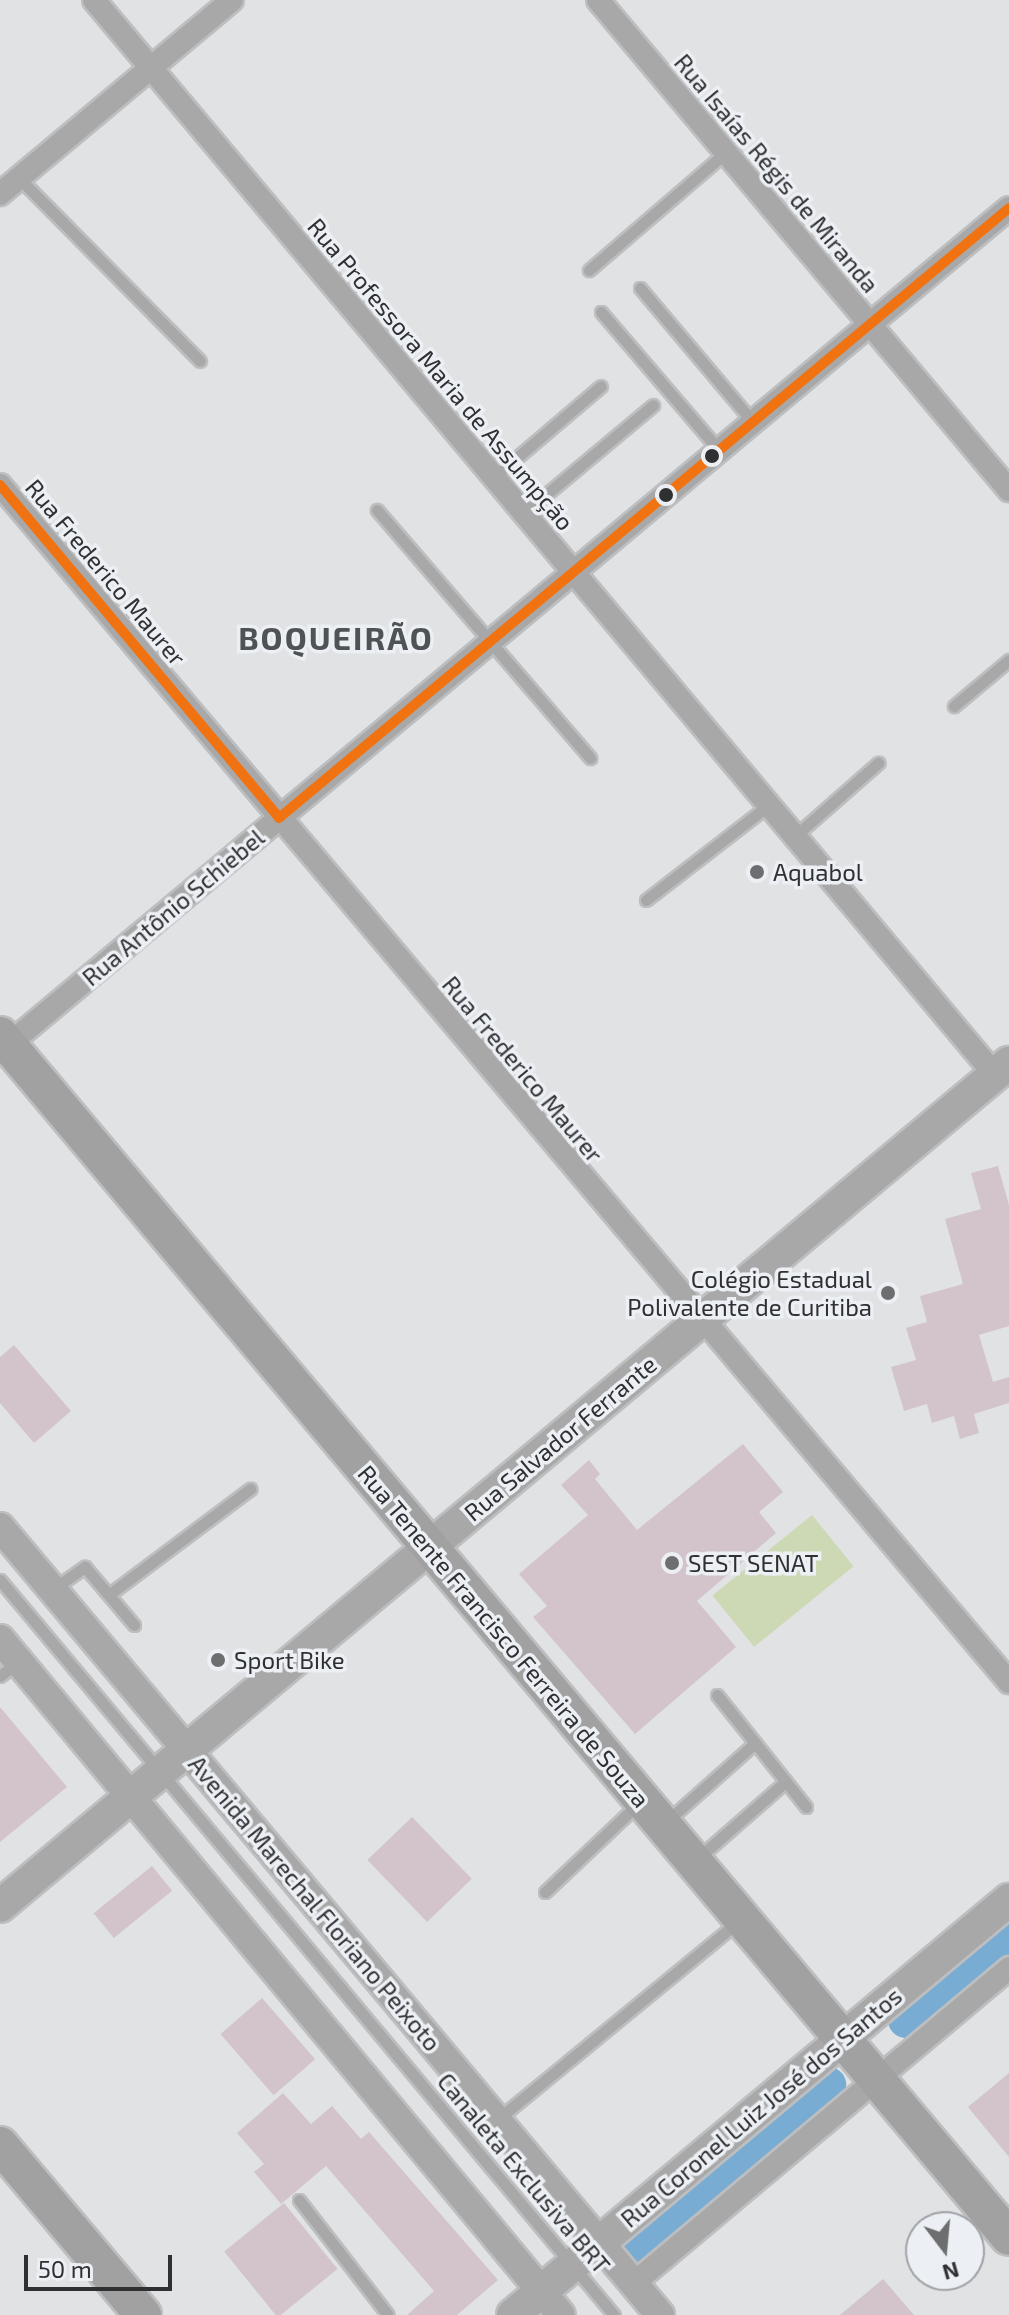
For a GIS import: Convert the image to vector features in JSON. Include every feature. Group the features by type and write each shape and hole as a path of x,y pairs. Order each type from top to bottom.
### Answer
{"main road":[{"name":"Rua Tenente Francisco Ferreira de Souza","path":"3,1044 1009,2237"},
{"name":"Rua Salvador Ferrante","path":"0,1906 700,1321 1004,1075"},
{"name":"Rua Coronel Luiz José dos Santos","path":"513,2315 552,2303 573,2265 1009,1900"},
{"path":"0,2145 143,2315"}],"street":[{"name":"Rua Professora Maria de Assumpção","path":"94,0 795,836 1004,1075"},
{"path":"0,194 232,0"},
{"name":"Rua Isaías Régis de Miranda","path":"598,0 1009,490"},
{"name":"Rua Antônio Schiebel","path":"3,1044 279,818 1009,208"},
{"name":"Rua Frederico Maurer","path":"0,485 700,1321 724,1341 1009,1682"},
{"name":"Avenida Marechal Floriano Peixoto","path":"0,1527 398,2008 498,2120 660,2315"},
{"path":"0,1639 10,1669 133,1795 552,2303"},
{"path":"634,2283 1009,1968"}],"lane":[{"path":"589,270 726,152"},
{"path":"19,178 200,361"},
{"path":"640,288 753,422"},
{"path":"601,312 719,450"},
{"path":"494,477 601,386"},
{"path":"524,513 653,405"},
{"path":"377,510 590,758"},
{"path":"954,706 1009,660"},
{"path":"795,836 878,763"},
{"path":"646,900 769,805"},
{"path":"111,1593 250,1489"},
{"path":"52,1590 85,1567 111,1593 134,1625"},
{"name":"Canaleta Exclusiva BRT","path":"0,1580 614,2315"},
{"path":"717,1695 806,1807"},
{"path":"545,1892 652,1813 755,1743"},
{"path":"694,1862 786,1781"},
{"path":"498,2120 742,1919"},
{"path":"299,2200 388,2315"}],"green space":[{"path":"812,1515 854,1566 754,1647 713,1596"}],"building":[{"path":"998,1166 1009,1205 1009,1326 979,1335 993,1382 1009,1377 1009,1403 974,1414 979,1433 960,1439 954,1416 932,1423 927,1404 904,1411 891,1367 916,1360 906,1328 927,1322 920,1296 963,1284 945,1219 981,1209 971,1173"},
{"path":"14,1345 71,1411 34,1443 0,1403 0,1357"},
{"path":"743,1444 783,1492 759,1512 776,1533 697,1601 736,1647 635,1734 533,1617 547,1606 519,1574 588,1515 561,1485 589,1460 600,1474 595,1479 637,1530"},
{"path":"0,1707 67,1787 0,1842"},
{"path":"412,1817 472,1879 427,1922 367,1860"},
{"path":"152,1866 172,1891 114,1938 94,1913"},
{"path":"262,1998 315,2059 274,2095 220,2034"},
{"path":"1009,2073 1009,2157 968,2107"},
{"path":"283,2093 311,2124 332,2106 361,2139 369,2132 498,2280 457,2315 407,2315 434,2291 326,2166 281,2204 254,2172 264,2164 237,2133"},
{"path":"284,2203 337,2269 281,2315 276,2315 224,2251"},
{"path":"883,2279 914,2315 840,2315"}],"waterway":[{"path":"906,2020 1009,1934"},
{"path":"638,2244 828,2085"}],"transit line":[{"path":"0,485 279,818 1009,208"}],"place":[{"name":"Aquabol","path":"757,872"},
{"name":"Colégio Estadual Polivalente de Curitiba","path":"888,1293"},
{"name":"SEST SENAT","path":"672,1563"},
{"name":"Sport Bike","path":"218,1660"}],"district":[{"name":"BOQUEIRÃO","path":"336,637"}]}
